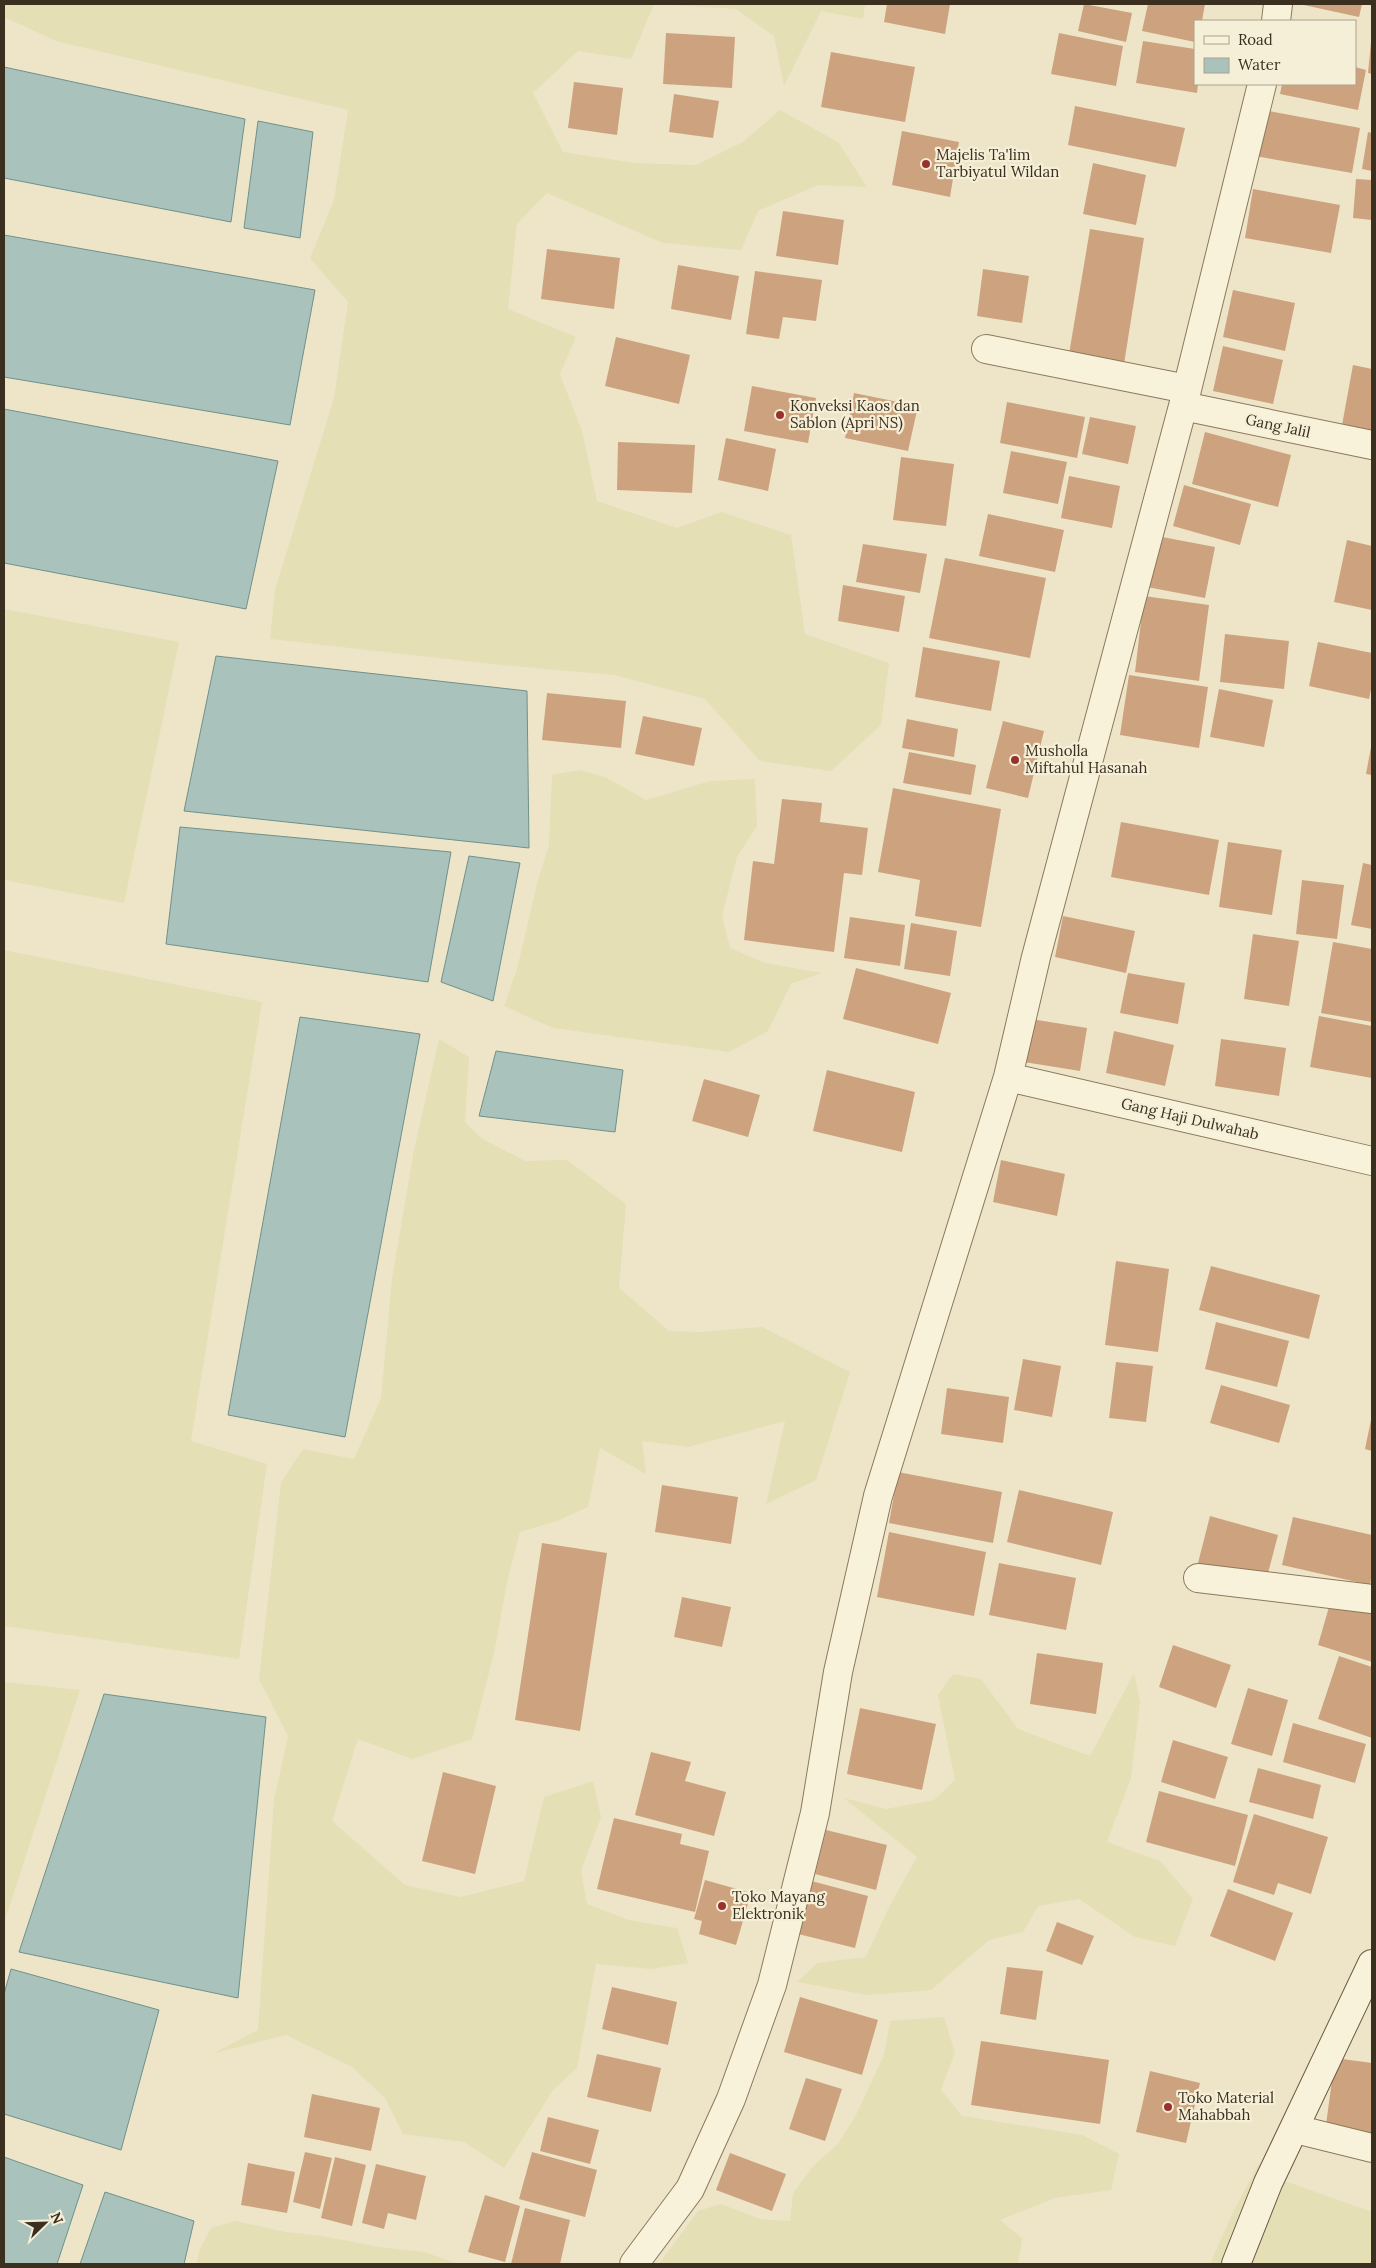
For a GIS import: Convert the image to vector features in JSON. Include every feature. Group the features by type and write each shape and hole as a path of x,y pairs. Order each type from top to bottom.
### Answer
{"street":[{"path":"1276,20 1278,4"},
{"path":"634,2264 690,2189 732,2099 772,1985 815,1813 838,1672 878,1496 1008,1077 1036,958 1186,397 1262,85"},
{"name":"Gang Jalil","path":"986,349 1186,397 1372,445"},
{"name":"Gang Haji Dulwahab","path":"1008,1077 1372,1162"},
{"path":"1198,1578 1372,1599"},
{"path":"1236,2264 1268,2183 1372,1964"},
{"path":"1295,2129 1372,2148"}],"shaded area":[{"path":"4,4 654,4 631,59 578,51 533,93 563,152 635,163 696,165 743,142 780,110 838,142 867,187 818,185 758,211 741,250 663,243 547,193 517,224 508,309 576,337 560,374 582,431 597,501 677,528 721,512 791,535 805,634 889,663 881,725 831,771 760,761 705,699 614,675 502,665 270,639 275,590 334,398 348,302 310,258 334,200 348,110 56,41 4,17"},
{"path":"655,4 865,4 863,19 821,11 784,86 774,36 736,9"},
{"path":"4,609 179,642 124,903 4,880"},
{"path":"580,770 607,778 646,800 710,781 755,779 757,826 737,857 722,916 730,948 765,963 822,973 791,984 768,1031 729,1052 553,1028 504,1006 517,969 538,880 549,845 552,775"},
{"path":"4,950 262,1002 191,1441 267,1464 239,1659 4,1626"},
{"path":"439,1039 469,1057 465,1122 481,1138 525,1161 567,1160 626,1204 619,1288 669,1331 702,1332 762,1327 850,1372 816,1480 766,1504 785,1421 688,1447 642,1441 646,1474 600,1448 588,1507 557,1521 520,1532 508,1578 494,1653 472,1739 412,1759 358,1739 332,1821 405,1885 460,1897 524,1881 544,1797 593,1781 601,1817 581,1871 587,1904 629,1920 677,1928 688,1963 651,1969 596,1964 577,2068 553,2090 504,2168 464,2142 403,2134 385,2098 352,2067 286,2035 214,2053 258,2030 274,1800 288,1736 259,1679 281,1483 303,1449 354,1459 381,1398 392,1279 414,1150"},
{"path":"1134,1673 1140,1702 1131,1778 1107,1842 1160,1861 1193,1899 1175,1946 1135,1937 1079,1899 1038,1906 1023,1932 989,1940 931,1990 867,1995 797,1982 817,1963 866,1957 889,1907 917,1857 844,1798 886,1809 934,1800 955,1780 938,1695 953,1674 981,1679 1018,1729 1090,1756"},
{"path":"4,1682 80,1690 4,1923"},
{"path":"944,2017 955,2053 941,2090 962,2116 1082,2135 1119,2154 1111,2190 1055,2198 1000,2220 1022,2238 1018,2264 659,2264 698,2211 721,2204 760,2219 790,2221 793,2193 814,2165 837,2145 855,2117 884,2055 890,2021"},
{"path":"1259,2164 1285,2181 1372,2212 1372,2264 1210,2264 1234,2210"},
{"path":"235,2221 286,2232 323,2236 379,2247 424,2252 459,2264 197,2264 199,2251 211,2228"}],"water":[{"path":"4,67 245,119 231,222 4,178"},
{"path":"258,121 313,132 300,238 244,228"},
{"path":"4,235 315,290 290,425 4,377"},
{"path":"4,409 278,461 246,609 4,563"},
{"path":"216,656 527,691 529,848 184,811"},
{"path":"180,827 451,852 428,982 166,944"},
{"path":"469,856 520,863 493,1001 441,982"},
{"path":"300,1017 420,1034 345,1437 228,1415"},
{"path":"496,1051 623,1070 615,1132 479,1116"},
{"path":"104,1694 266,1717 238,1998 19,1952"},
{"path":"11,1969 159,2010 121,2150 4,2114 4,1994"},
{"path":"4,2157 83,2185 57,2264 4,2264"},
{"path":"105,2192 194,2221 184,2264 80,2264"}],"building":[{"path":"887,4 950,4 945,34 884,22"},
{"path":"1084,4 1132,13 1126,42 1078,31"},
{"path":"1148,4 1205,4 1202,20 1194,20 1194,42 1142,31"},
{"path":"1299,4 1362,4 1359,17"},
{"path":"666,33 735,37 732,88 663,84"},
{"path":"1059,33 1123,46 1116,86 1051,74"},
{"path":"1143,41 1194,49 1194,85 1198,85 1197,93 1136,83"},
{"path":"1372,42 1372,74 1368,73"},
{"path":"831,52 915,67 905,122 821,107"},
{"path":"1356,67 1366,70 1358,110 1280,94 1282,85 1356,85"},
{"path":"574,82 623,88 617,135 568,128"},
{"path":"674,94 719,101 713,138 669,132"},
{"path":"1075,106 1185,128 1176,167 1068,145"},
{"path":"1264,110 1360,128 1352,173 1255,156"},
{"name":"Majelis Ta'lim Tarbiyatul Wildan","path":"902,131 959,142 950,197 892,185"},
{"path":"1368,132 1372,133 1372,171 1362,169"},
{"path":"1093,163 1146,175 1136,225 1083,214"},
{"path":"1356,179 1372,180 1372,220 1353,218"},
{"path":"1253,189 1340,205 1331,253 1245,238"},
{"path":"783,211 844,220 838,265 776,256"},
{"path":"1090,229 1144,238 1124,364 1069,354"},
{"path":"547,249 620,258 614,309 541,299"},
{"path":"678,265 739,276 731,320 671,309"},
{"path":"983,269 1029,276 1022,323 977,316"},
{"path":"755,271 822,280 816,321 783,317 779,339 746,334"},
{"path":"1233,290 1295,303 1285,351 1223,337"},
{"path":"616,337 690,355 679,404 605,386"},
{"path":"1223,346 1283,360 1273,404 1213,391"},
{"path":"1353,365 1372,369 1372,431 1342,425"},
{"name":"Konveksi Kaos dan Sablon (Apri NS)","path":"752,386 816,398 808,443 744,431"},
{"path":"854,393 918,406 908,451 845,438"},
{"path":"1007,402 1085,417 1077,458 1000,443"},
{"path":"1090,417 1136,426 1128,464 1082,454"},
{"path":"1205,432 1291,455 1278,507 1192,484"},
{"path":"726,438 776,449 768,491 718,480"},
{"path":"618,442 695,445 692,493 617,490"},
{"path":"1011,451 1067,462 1058,504 1003,493"},
{"path":"901,457 954,464 946,526 893,520"},
{"path":"1069,476 1120,486 1112,528 1061,518"},
{"path":"1184,485 1251,504 1240,545 1173,526"},
{"path":"988,514 1064,530 1055,572 979,556"},
{"path":"1157,536 1215,547 1205,598 1147,587"},
{"path":"1347,540 1372,546 1372,610 1334,602"},
{"path":"863,544 927,554 920,593 856,582"},
{"path":"945,558 1046,578 1030,658 929,638"},
{"path":"843,585 905,596 899,632 838,621"},
{"path":"1144,596 1209,605 1199,681 1135,672"},
{"path":"1225,634 1289,641 1284,689 1220,682"},
{"path":"1318,642 1372,653 1372,685 1369,699 1309,686"},
{"path":"923,647 1000,661 991,711 915,697"},
{"path":"1129,675 1208,687 1199,748 1120,735"},
{"path":"1219,689 1273,700 1264,747 1210,737"},
{"path":"547,693 626,701 621,748 542,740"},
{"path":"643,716 702,728 694,766 635,754"},
{"path":"907,719 958,729 954,757 902,748"},
{"name":"Musholla Miftahul Hasanah","path":"1003,721 1044,731 1028,798 986,788"},
{"path":"1372,747 1372,775 1366,774"},
{"path":"909,752 976,765 971,795 903,783"},
{"path":"893,788 1001,809 981,927 915,916 920,880 878,872"},
{"path":"782,799 822,803 820,822 868,828 862,875 844,873 834,952 744,940 753,861 774,864"},
{"path":"1121,822 1219,840 1209,895 1111,877"},
{"path":"1228,842 1282,850 1272,915 1219,907"},
{"path":"1363,863 1372,865 1372,929 1351,925"},
{"path":"1302,880 1344,885 1337,939 1296,934"},
{"path":"1063,916 1135,931 1126,973 1055,957"},
{"path":"850,917 905,925 900,966 844,958"},
{"path":"911,923 957,931 950,976 904,969"},
{"path":"1253,934 1299,941 1289,1006 1244,999"},
{"path":"1333,942 1372,949 1372,1022 1321,1013"},
{"path":"856,968 951,993 938,1044 843,1019"},
{"path":"1128,973 1185,983 1178,1024 1120,1013"},
{"path":"1319,1016 1372,1026 1372,1078 1310,1067"},
{"path":"1031,1019 1087,1028 1080,1071 1024,1062"},
{"path":"1114,1031 1174,1045 1165,1086 1106,1073"},
{"path":"1221,1039 1286,1048 1279,1096 1215,1086"},
{"path":"827,1070 915,1092 902,1152 813,1131"},
{"path":"704,1079 760,1095 748,1137 692,1121"},
{"path":"1001,1160 1065,1174 1057,1216 993,1202"},
{"path":"1116,1261 1169,1269 1158,1352 1105,1345"},
{"path":"1211,1266 1320,1295 1309,1339 1199,1310"},
{"path":"1216,1322 1289,1341 1277,1387 1205,1369"},
{"path":"1023,1359 1061,1366 1052,1417 1014,1410"},
{"path":"1116,1362 1153,1366 1146,1422 1109,1418"},
{"path":"1221,1385 1290,1405 1279,1443 1210,1423"},
{"path":"947,1388 1009,1397 1003,1443 941,1434"},
{"path":"1372,1420 1372,1451 1365,1449"},
{"path":"898,1472 1002,1492 993,1543 889,1523"},
{"path":"662,1485 738,1497 731,1544 655,1532"},
{"path":"1019,1490 1113,1512 1101,1565 1007,1542"},
{"path":"1210,1516 1278,1535 1266,1581 1198,1563"},
{"path":"1293,1517 1372,1535 1372,1574 1370,1585 1282,1565"},
{"path":"889,1532 986,1552 974,1616 877,1597"},
{"path":"542,1543 607,1553 580,1731 515,1720"},
{"path":"999,1563 1076,1578 1066,1630 989,1615"},
{"path":"682,1597 731,1607 722,1647 674,1637"},
{"path":"1331,1600 1372,1613 1372,1662 1318,1645"},
{"path":"1173,1645 1231,1665 1216,1708 1159,1687"},
{"path":"1037,1653 1103,1663 1096,1714 1030,1704"},
{"path":"1339,1656 1372,1667 1372,1738 1318,1719"},
{"path":"1248,1688 1288,1700 1272,1756 1231,1744"},
{"path":"860,1708 936,1724 922,1790 847,1774"},
{"path":"1293,1723 1366,1744 1355,1783 1283,1762"},
{"path":"1173,1740 1228,1757 1215,1799 1161,1782"},
{"path":"651,1752 691,1762 685,1781 726,1792 714,1836 635,1815"},
{"path":"1258,1768 1321,1785 1313,1819 1249,1802"},
{"path":"443,1772 496,1786 475,1874 422,1861"},
{"path":"1159,1791 1248,1815 1235,1866 1146,1842"},
{"path":"1254,1814 1328,1837 1311,1894 1278,1883 1274,1895 1233,1882"},
{"path":"614,1818 682,1834 680,1844 709,1851 695,1912 597,1889"},
{"path":"826,1830 887,1845 876,1890 815,1874"},
{"path":"804,1879 868,1896 855,1948 790,1932"},
{"name":"Toko Mayang Elektronik","path":"705,1880 751,1893 736,1945 699,1934 702,1921 694,1919"},
{"path":"1228,1889 1293,1913 1275,1961 1210,1936"},
{"path":"1057,1922 1094,1936 1082,1965 1046,1951"},
{"path":"1007,1967 1043,1971 1036,2020 1000,2014"},
{"path":"612,1987 677,2002 668,2045 602,2029"},
{"path":"800,1997 878,2020 862,2075 784,2052"},
{"path":"981,2041 1109,2060 1100,2124 971,2105"},
{"path":"597,2054 661,2068 651,2112 587,2097"},
{"path":"1335,2058 1372,2063 1372,2138 1325,2132"},
{"name":"Toko Material Mahabbah","path":"1150,2071 1200,2083 1186,2143 1136,2132"},
{"path":"806,2078 842,2089 825,2141 789,2129"},
{"path":"312,2094 380,2108 371,2151 304,2137"},
{"path":"548,2117 599,2130 590,2164 540,2151"},
{"path":"305,2152 332,2158 320,2209 293,2202"},
{"path":"532,2152 597,2170 585,2217 519,2199"},
{"path":"730,2153 786,2174 772,2211 716,2190"},
{"path":"335,2157 366,2165 352,2226 321,2218"},
{"path":"248,2163 295,2172 287,2213 241,2205"},
{"path":"376,2164 426,2176 416,2220 388,2213 384,2229 362,2223"},
{"path":"485,2195 520,2206 505,2262 468,2252"},
{"path":"525,2208 570,2220 560,2264 511,2264"}],"place":[{"name":"Majelis Ta'lim Tarbiyatul Wildan","path":"926,164"},
{"name":"Konveksi Kaos dan Sablon (Apri NS)","path":"780,415"},
{"name":"Musholla Miftahul Hasanah","path":"1015,760"},
{"name":"Toko Mayang Elektronik","path":"722,1906"},
{"name":"Toko Material Mahabbah","path":"1168,2107"}]}
